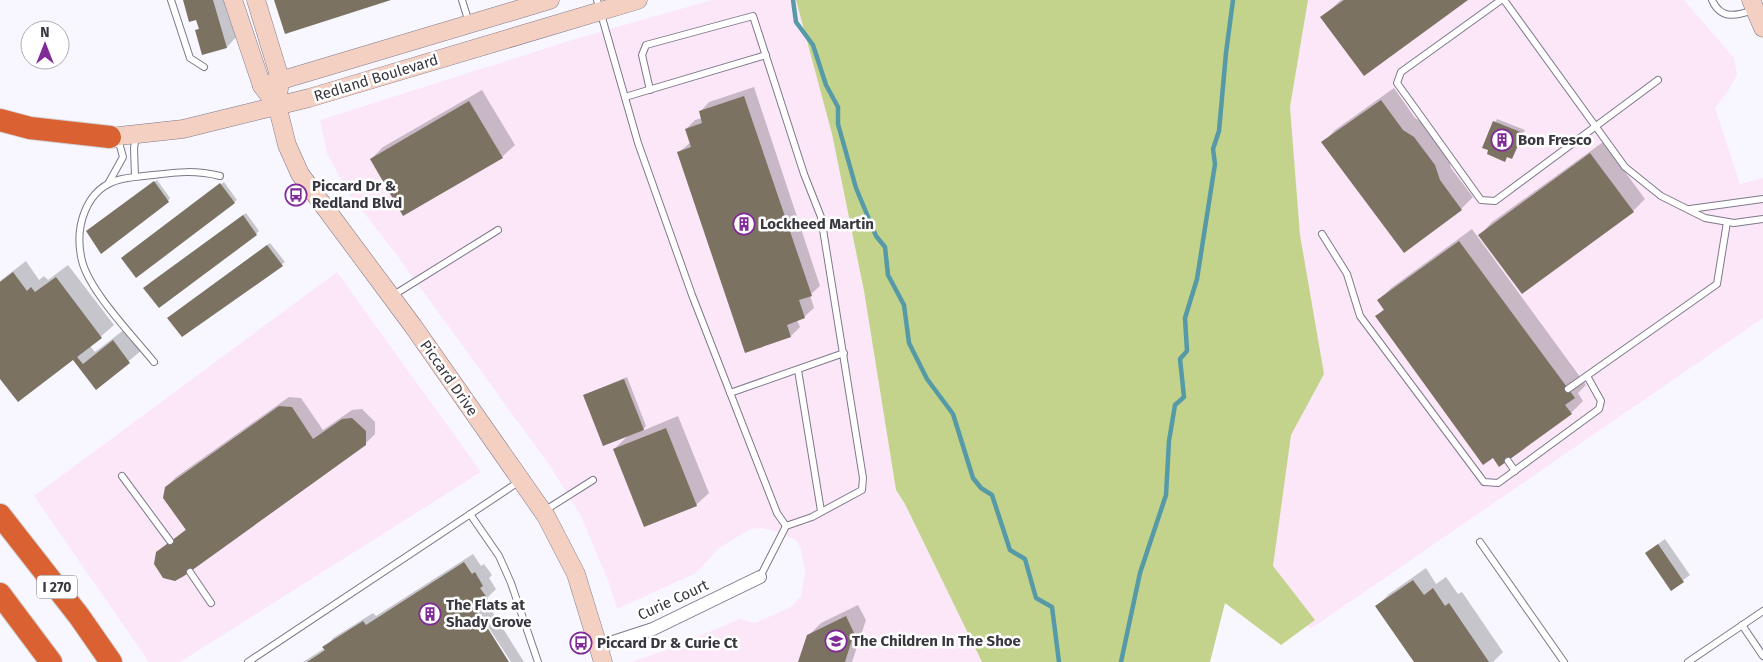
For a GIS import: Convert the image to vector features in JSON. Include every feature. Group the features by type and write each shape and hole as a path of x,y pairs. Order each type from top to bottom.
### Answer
{"highway":[{"path":"0,120 30,128 110,137"},
{"name":"I 270","path":"0,515 79,616 111,662"},
{"path":"0,594 50,662"}],"main road":[{"name":"Piccard Drive","path":"234,0 262,86 277,105"},
{"name":"Piccard Drive","path":"256,0 280,80 277,105 287,145 300,174 391,297 543,512 576,574 600,658"},
{"name":"Redland Boulevard","path":"262,86 550,0"},
{"name":"Redland Boulevard","path":"110,137 183,129 309,98 599,5 638,0"},
{"path":"1756,5 1763,28"}],"street":[{"name":"Curie Court","path":"600,658 653,629 760,578"}],"lane":[{"path":"171,0 190,58 204,67"},
{"path":"462,0 468,23"},
{"path":"1658,80 1595,126 1495,201 1481,200 1476,194 1397,83 1401,72 1502,0 1595,126 1625,167 1644,184 1661,196 1705,218 1727,222 1763,220"},
{"path":"1712,0 1719,11 1728,16 1739,15 1756,5"},
{"path":"599,5 638,143 692,296 777,513 786,526"},
{"path":"650,90 642,55 646,45 753,16 804,174 820,217 844,353 863,478 862,490 786,526 760,578"},
{"path":"625,97 766,55"},
{"path":"135,177 134,148 136,135"},
{"path":"108,185 123,157 120,146 110,137"},
{"path":"154,362 106,303 90,280 82,261 80,238 82,217 92,197 108,185 121,179 193,170 220,176"},
{"path":"1690,209 1763,199"},
{"path":"1568,389 1717,284 1727,222"},
{"path":"391,297 498,230"},
{"path":"1322,234 1347,274 1360,316 1480,478 1489,483 1498,483 1598,409 1601,401 1587,376"},
{"path":"730,393 844,353"},
{"path":"798,370 821,511"},
{"path":"1508,461 1515,471"},
{"path":"122,476 170,541"},
{"path":"248,662 521,480"},
{"path":"543,512 593,480"},
{"path":"470,514 498,556 511,583 538,662"},
{"path":"1480,542 1564,662"},
{"path":"190,572 211,603"},
{"path":"1688,662 1763,610"},
{"path":"1742,625 1763,656"}],"shaded area":[{"path":"712,0 796,0 832,134 864,291 896,490 905,504 982,662 631,662 669,649 740,619 755,623 791,607 801,596 805,573 801,549 797,541 782,533 761,528 750,529 719,548 696,573 617,609 609,583 581,516 552,469 396,254 347,191 327,153 320,120 575,39"},
{"path":"1308,0 1684,0 1734,58 1737,75 1715,108 1740,184 1763,178 1763,318 1312,628 1288,619 1243,562 1300,235 1290,107"},
{"path":"337,272 481,472 180,662 149,662 34,496"}],"green space":[{"path":"796,0 1308,0 1290,107 1300,235 1324,374 1291,435 1273,566 1315,620 1281,645 1225,603 1210,662 982,662 905,504 896,490 864,291 832,134"}],"building":[{"path":"183,0 213,0 227,48 202,55 195,30 199,29 196,20 189,22"},
{"path":"274,0 391,0 285,34"},
{"path":"1344,0 1468,0 1364,76 1320,17"},
{"name":"Lockheed Martin","path":"744,96 812,296 799,300 805,318 787,325 791,337 745,353 677,152 691,147 685,129 702,123 699,111"},
{"path":"1381,100 1403,130 1414,137 1435,165 1440,180 1462,210 1404,253 1321,142"},
{"path":"469,101 503,158 403,216 370,159"},
{"name":"Bon Fresco","path":"1493,121 1523,133 1512,159 1507,157 1505,162 1487,154 1488,150 1482,148"},
{"path":"1590,153 1634,212 1522,294 1478,235"},
{"path":"154,181 169,202 101,254 86,231"},
{"path":"220,183 235,203 136,278 121,258"},
{"path":"243,215 257,235 159,308 143,288"},
{"path":"1459,241 1575,398 1565,405 1572,414 1499,467 1493,458 1483,465 1375,316 1384,310 1377,300"},
{"path":"267,245 283,266 182,337 167,318"},
{"path":"13,272 27,291 31,287 35,292 56,277 102,338 77,357 83,364 113,340 130,363 96,390 73,360 18,402 0,379 0,282"},
{"path":"624,379 644,430 603,446 583,395"},
{"path":"279,406 292,407 313,439 342,419 352,418 366,431 366,445 184,576 175,581 163,578 154,564 156,552 186,530 163,498 165,487"},
{"path":"666,428 697,506 644,527 613,449"},
{"path":"1658,544 1684,582 1671,591 1645,553"},
{"name":"The Flats at Shady Grove","path":"464,562 472,574 475,572 483,586 480,588 488,599 475,608 509,662 307,662 325,650 322,647 363,621 366,625"},
{"path":"1413,580 1424,595 1433,588 1445,606 1449,603 1489,662 1414,662 1375,606"},
{"path":"846,616 854,633 845,662 798,662 807,635"}],"waterway":[{"path":"793,0 796,22 813,45 826,85 838,107 838,124 856,188 876,236 885,247 888,275 904,305 909,343 927,379 953,414 973,478 981,488 992,495 1010,550 1025,559 1036,598 1052,607 1059,662"},
{"path":"1121,662 1140,573 1166,495 1169,441 1175,405 1184,397 1180,359 1187,351 1185,318 1197,279 1215,164 1213,149 1219,131 1233,0"}],"place":[{"name":"Bon Fresco","path":"1502,140"},
{"name":"Piccard Dr & Redland Blvd","path":"296,195"},
{"name":"Lockheed Martin","path":"744,224"},
{"name":"The Flats at Shady Grove","path":"430,614"},
{"name":"The Children In The Shoe","path":"836,641"},
{"name":"Piccard Dr & Curie Ct","path":"581,643"}]}
